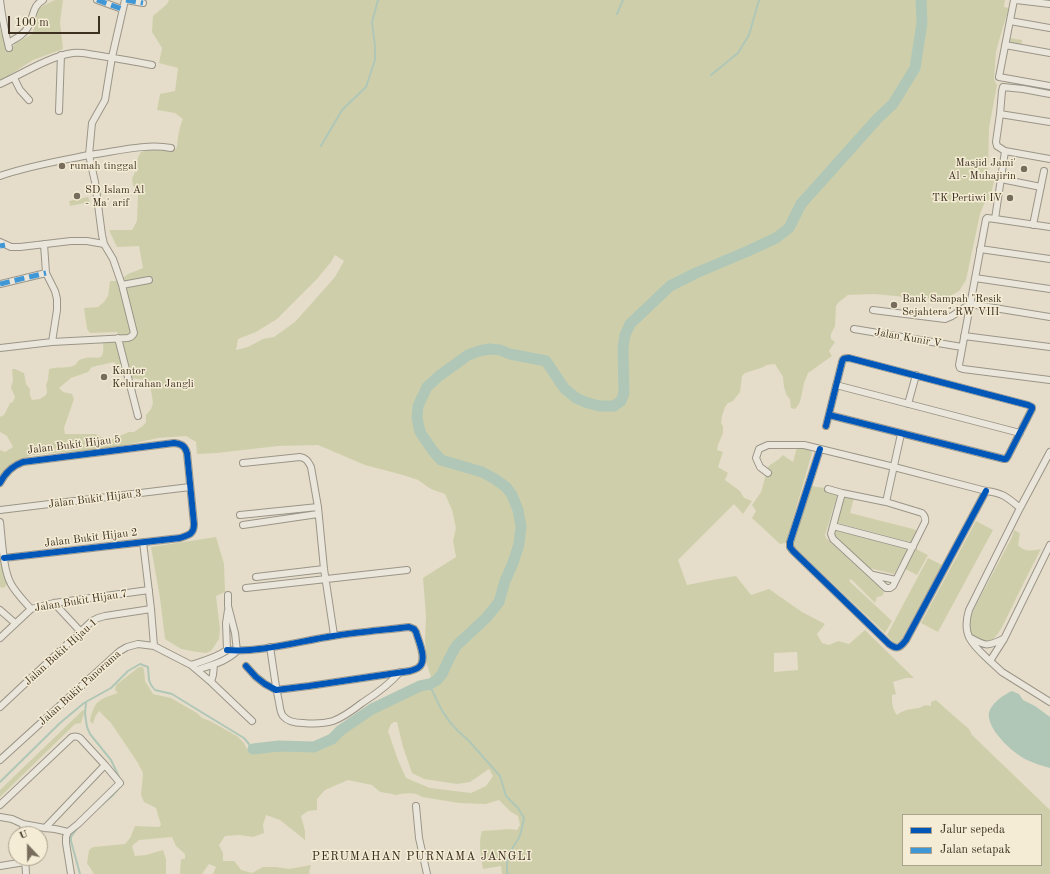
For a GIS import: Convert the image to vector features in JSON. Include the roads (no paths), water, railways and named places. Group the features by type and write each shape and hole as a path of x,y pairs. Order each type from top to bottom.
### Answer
{"street":[{"path":"0,0 9,45 26,31 29,27 36,5 43,0"},
{"path":"97,0 122,9"},
{"path":"0,348 52,342 132,337 134,333 122,285 113,259 104,244 95,182 89,155 92,123 105,100 112,57 125,0 143,3"},
{"path":"1050,4 1015,0 999,77 1050,86"},
{"path":"1010,21 1050,28"},
{"path":"1005,45 1050,53"},
{"path":"0,84 38,65 73,53 112,57 152,65"},
{"path":"60,111 61,56"},
{"path":"14,78 20,90 29,100"},
{"path":"1050,94 1003,87 996,142 997,146 1005,152 1050,159"},
{"path":"1000,114 1050,122"},
{"path":"0,176 38,165 89,155 143,147 157,146 171,148"},
{"path":"995,219 1005,152"},
{"path":"1033,225 1044,171"},
{"path":"1001,179 1041,187"},
{"path":"1050,228 987,218 985,222 959,365 961,368 1050,380"},
{"path":"2,244 11,247 20,247 71,241 87,241 104,244"},
{"path":"44,244 46,273 56,291 57,299 52,342"},
{"path":"980,249 1050,259"},
{"path":"0,284 46,273"},
{"path":"975,278 1050,289"},
{"path":"122,285 149,280"},
{"path":"873,310 945,319 970,304 1050,317"},
{"name":"Jalan Kunir V","path":"854,329 962,348"},
{"path":"964,336 1050,347"},
{"path":"118,338 138,416"},
{"path":"826,426 842,362 845,358 1031,406 1032,409 1008,456 1004,460 829,415"},
{"path":"908,404 916,376"},
{"path":"836,385 1020,433"},
{"path":"886,502 901,434"},
{"name":"Jalan Bukit Hijau 5","path":"0,483 9,470 15,465 23,462 180,443 183,445 186,453 190,487"},
{"path":"768,473 760,467 756,458 759,450 768,445 804,445 894,467 986,492 996,493 1007,498 1020,508"},
{"path":"820,449 790,542 790,547 792,551 892,647 897,648 902,646 906,640 986,492"},
{"path":"1050,452 1020,508 969,610 966,619 968,636 974,647 1002,672 1050,702"},
{"path":"243,463 300,457 305,458 311,466 318,507 324,569 334,636"},
{"name":"Jalan Bukit Hijau 3","path":"0,510 190,487"},
{"name":"Jalan Bukit Hijau 2","path":"4,558 187,536 192,533 194,529 190,487"},
{"path":"828,489 886,502 925,515 925,522 893,586 890,588 886,588 871,575 834,539 831,534 842,493"},
{"path":"240,515 318,507"},
{"path":"243,525 318,514"},
{"path":"0,522 8,579 31,609"},
{"path":"833,526 913,547"},
{"path":"143,542 154,646"},
{"path":"990,661 1004,639 1048,552 1050,545"},
{"path":"256,577 324,569"},
{"path":"246,588 407,570"},
{"path":"871,575 896,580"},
{"name":"Jalan Bukit Hijau 7","path":"0,638 31,609 54,603 149,590"},
{"path":"227,650 226,623 228,595"},
{"path":"54,603 81,632"},
{"path":"197,670 230,658 237,651 236,633 228,606"},
{"name":"Jalan Bukit Hijau 1","path":"0,707 92,621 105,616 151,609"},
{"path":"0,610 15,623"},
{"path":"191,665 211,658 227,650 237,651 270,647 334,636 412,627 416,632 423,656 422,664 410,671 276,690 256,677 246,666"},
{"path":"968,636 982,644 992,644 1004,639"},
{"name":"Jalan Bukit Panorama","path":"0,760 120,651 138,644 154,646 191,665 252,721"},
{"path":"270,647 276,690 282,715 289,721 295,723 313,724 325,723 334,720 352,711 386,686 400,672"},
{"path":"211,682 214,665"},
{"path":"0,805 72,737 77,736 80,738 120,783 68,832 66,843 71,874"},
{"path":"47,826 105,765"},
{"path":"416,806 419,838 427,874"},
{"path":"0,817 34,826"},
{"path":"48,828 68,832"}],"waterway":[{"path":"321,146 342,110 366,87 375,60 372,22 378,0"},
{"path":"617,14 623,0"},
{"path":"711,75 738,53 749,35 759,0"},
{"path":"253,749 279,746 314,747 332,739 341,730 372,709 420,686 430,684 437,680 442,674 456,646 486,618 499,602 519,544 521,526 518,510 512,495 506,487 495,479 482,472 441,460 433,451 420,432 417,418 418,406 427,387 439,376 468,355 489,349 500,350 510,354 546,361 564,388 576,398 585,402 599,406 614,406 621,401 624,393 623,348 625,335 630,324 670,286 776,238 789,228 801,204 878,118 893,104 915,68 922,23 921,0"},
{"path":"0,782 60,723 84,703 111,688 128,671 140,664 148,667 149,680 155,690 172,694 244,738 253,749"},
{"path":"430,684 441,709 449,721 500,776 506,796 518,808 524,818 519,838 507,859 508,874"},
{"path":"86,703 85,714 87,727 90,734 111,760 119,777"},
{"path":"97,809 119,788"},
{"path":"78,827 71,837 71,841 80,874"}],"place":[{"name":"rumah tinggal","path":"62,166"},
{"name":"Masjid Jami' Al - Muhajirin","path":"1024,169"},
{"name":"SD Islam Al - Ma' arif","path":"77,196"},
{"name":"TK Pertiwi IV","path":"1010,198"},
{"name":"Bank Sampah \"Resik Sejahtera\" RW VIII","path":"894,305"},
{"name":"Kantor Kelurahan Jangli","path":"104,377"}],"district":[{"name":"PERUMAHAN PURNAMA JANGLI","path":"422,857"}]}
